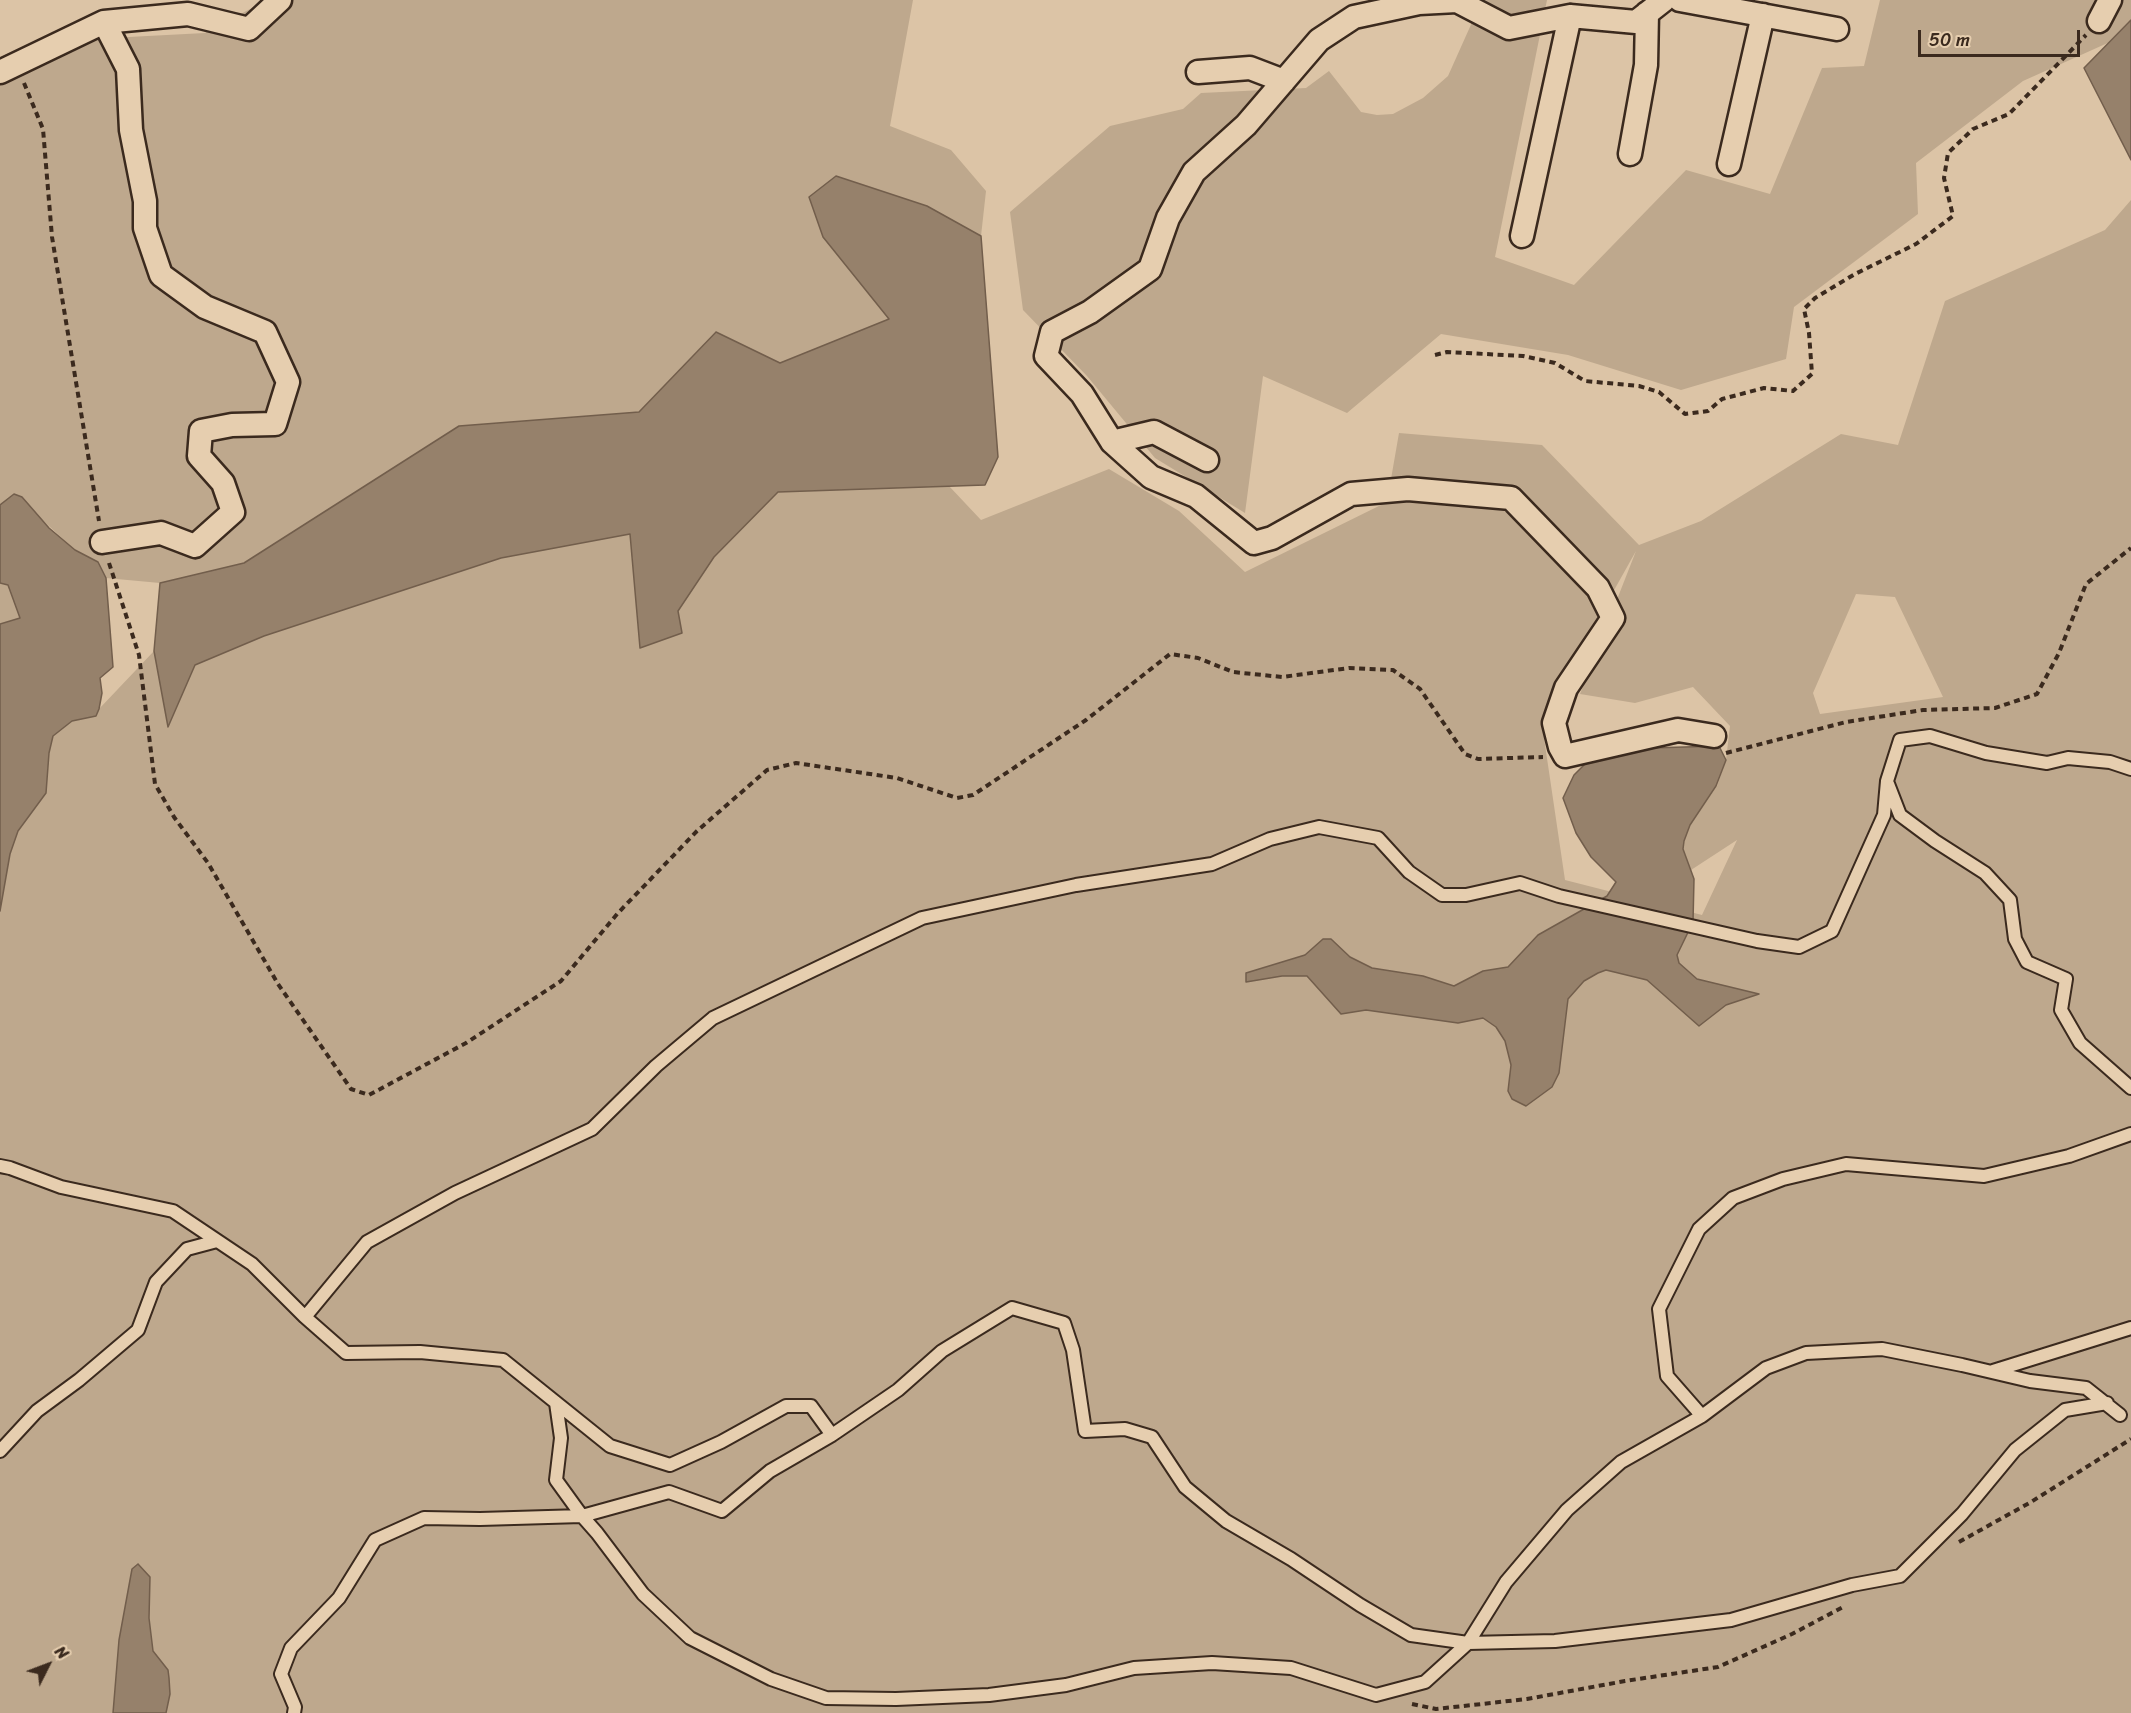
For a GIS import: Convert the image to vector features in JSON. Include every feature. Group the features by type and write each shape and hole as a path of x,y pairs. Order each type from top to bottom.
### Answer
{"street":[{"path":"8,67 104,22 188,14 249,29 280,0"},
{"path":"1680,0 1837,29"},
{"path":"2099,21 2110,0"},
{"path":"1656,7 1636,22 1570,16 1509,28 1457,1 1419,3 1354,17 1320,40 1246,125 1194,172 1168,218 1150,268 1090,312 1052,332 1046,356 1082,394 1112,442 1151,477 1196,496 1254,543 1272,538 1351,494 1408,489 1511,498 1598,588 1613,618 1566,688 1554,723 1560,747 1565,756 1678,730 1714,736"},
{"path":"1630,154 1656,7"},
{"path":"1730,164 1763,15"},
{"path":"1522,236 1570,16"},
{"path":"102,542 161,533 195,546 232,512 223,483 199,456 201,431 232,425 275,424 288,382 265,332 205,307 161,275 145,228 145,201 131,130 128,69 104,22"},
{"path":"1198,72 1250,68 1284,81"},
{"path":"1112,442 1154,432 1207,460"}],"lane":[{"path":"305,1317 368,1242 455,1193 592,1129 656,1066 713,1018 922,918 1076,885 1212,864 1270,839 1319,827 1378,838 1409,872 1442,895 1466,895 1520,883 1559,896 1734,936 1799,947 1832,931 1884,815 1887,781 1900,740 1930,736 1986,753 2037,762 2047,763 2068,758 2110,762 2131,769"},
{"path":"1887,781 1900,816 1985,873 2010,900 2015,939 2027,962 2066,979 2061,1010 2080,1043 2131,1088"},
{"path":"1702,1416 1667,1376 1659,1310 1699,1229 1733,1198 1783,1179 1846,1164 1984,1176 2069,1156 2131,1134"},
{"path":"0,1166 61,1187 173,1210 252,1264 305,1317 346,1353 420,1352 503,1360 610,1446 670,1466 721,1442 786,1406 811,1406 832,1435"},
{"path":"0,1451 36,1411 79,1380 138,1330 156,1282 187,1249 217,1241"},
{"path":"294,1713 295,1707 281,1674 291,1648 339,1598 375,1540 424,1518 480,1520 582,1516 669,1492 722,1511 770,1471 832,1435 898,1390 942,1351 1012,1308 1064,1323 1073,1350 1085,1431 1125,1429 1152,1437 1185,1487 1226,1521 1411,1635 1468,1643 1555,1641 1731,1620 1852,1585 1900,1576 1962,1514 2015,1450 2065,1410 2107,1403"},
{"path":"1992,1372 2131,1328"},
{"path":"556,1403 561,1438 556,1480 643,1594 690,1638 771,1679 826,1698 896,1699 989,1695 1065,1685 1134,1668 1212,1663 1291,1668 1376,1695 1425,1682 1468,1643 1506,1582 1566,1510 1621,1462 1702,1416 1766,1368 1806,1353 1882,1348 2030,1381 2086,1388 2120,1414"}],"path":[{"path":"1435,355 1447,352 1523,356 1555,363 1585,381 1639,386 1659,392 1685,414 1708,411 1722,399 1764,388 1793,391 1812,375 1809,333 1804,309 1815,298 1855,274 1916,244 1953,216 1944,178 1948,153 1973,129 2009,114 2099,21"},
{"path":"8,67 43,129 52,237 102,542 139,655 155,784 174,817 208,863 278,984 351,1089 369,1095 466,1043 561,981 618,913 697,831 767,771 796,763 897,778 957,798 973,795 1086,720 1170,654 1198,658 1233,672 1261,676 1282,677 1349,668 1393,670 1420,689 1464,754 1478,759 1565,756"},
{"path":"1714,736 1727,754 1846,722 1923,710 1995,708 2037,694 2059,653 2086,584 2131,548"}],"shaded area":[{"path":"267,0 913,0 890,126 951,150 986,191 981,236 927,206 823,237 890,319 780,363 715,332 639,412 459,426 244,563 160,583 106,578 98,562 75,550 14,494 0,505 0,57 33,42 205,33"},
{"path":"1482,0 1547,0 1495,257 1574,285 1686,170 1770,194 1822,68 1864,66 1880,0 2131,0 2131,22 2121,37 2023,81 1916,163 1918,214 1794,307 1786,359 1681,390 1568,355 1441,334 1347,413 1263,376 1245,513 1155,458 1087,376 1023,310 1010,212 1110,126 1183,109 1201,93 1306,88 1329,71 1361,112 1377,115 1393,114 1423,98 1448,76"},
{"path":"2131,20 2131,160 2084,68"},
{"path":"836,176 927,206 981,236 998,457 985,485 778,492 714,557 678,611 682,633 640,648 630,534 501,558 264,636 195,665 168,727 154,651 160,583 244,563 459,426 639,412 716,332 780,363 889,319 823,237 809,197"},
{"path":"2131,200 2131,1713 166,1713 170,1694 168,1670 153,1651 149,1618 119,1640 113,1713 0,1713 0,911 10,854 18,831 46,793 49,753 53,736 72,721 96,716 99,709 154,651 168,726 195,665 264,636 501,558 630,534 640,648 678,611 714,557 778,492 949,486 981,520 1109,469 1179,511 1245,572 1387,502 1399,433 1542,445 1639,545 1701,521 1841,434 1898,445 1945,301 2105,230","holes":["1636,551 1580,694 1635,703 1693,687 1730,726 1726,760 1717,786 1690,825 1684,841 1683,849 1691,870 1737,840 1702,915 1565,880 1544,738 1562,683","1856,594 1895,597 1943,697 1820,714 1813,693"]},
{"path":"14,494 22,497 49,528 75,550 98,562 106,578 113,667 100,678 102,693 96,716 72,721 53,736 49,753 46,793 18,831 10,854 0,911 0,624 20,618 8,585 0,583 0,505"},
{"path":"0,583 8,585 20,618 0,624"},
{"path":"1719,746 1726,760 1716,786 1690,825 1684,841 1683,849 1694,879 1693,922 1677,955 1679,963 1697,979 1759,994 1726,1005 1699,1026 1647,980 1606,970 1598,973 1584,981 1568,999 1559,1073 1552,1087 1526,1106 1512,1099 1508,1091 1511,1065 1505,1041 1496,1027 1483,1018 1458,1023 1366,1010 1341,1014 1307,976 1282,976 1246,982 1246,973 1305,955 1323,939 1331,939 1350,957 1372,968 1423,976 1454,986 1483,971 1508,967 1538,935 1607,896 1616,882 1591,857 1576,833 1563,798 1574,775 1586,763 1650,748"},
{"path":"138,1564 150,1577 149,1618 153,1651 168,1670 170,1694 166,1713 113,1713 119,1640 132,1569"}]}
